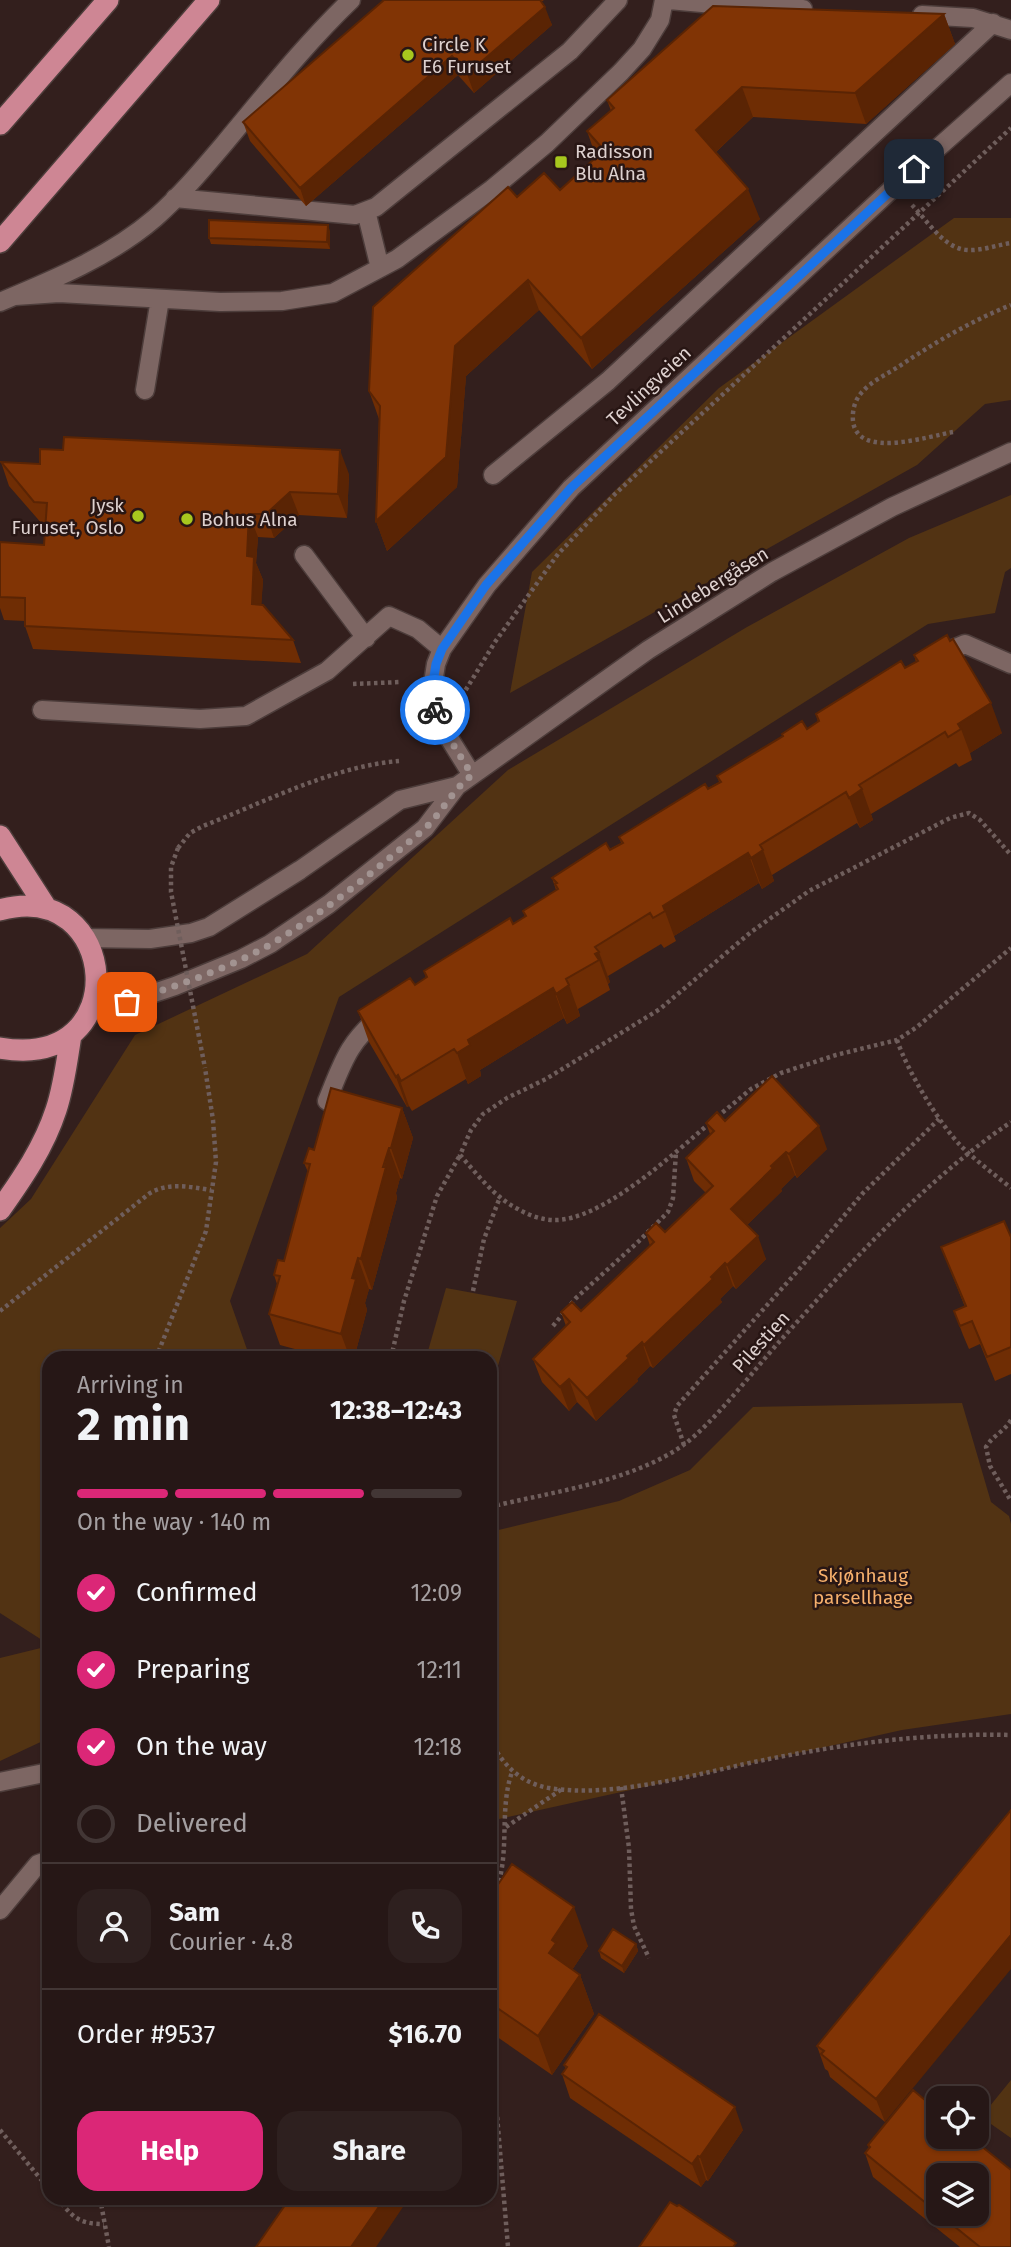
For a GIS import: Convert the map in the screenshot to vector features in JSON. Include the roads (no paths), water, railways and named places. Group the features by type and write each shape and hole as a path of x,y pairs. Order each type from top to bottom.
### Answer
{"highway":[{"path":"0,124 107,0"},
{"path":"0,242 209,0"},
{"path":"0,836 47,909"},
{"path":"0,910 12,906 29,906 47,909 68,920 91,948 97,972 91,1009 83,1023 71,1035 50,1048 25,1052 0,1049 0,1067"},
{"path":"0,1210 24,1177 57,1110 71,1035"}],"street":[{"path":"8,299 124,241 155,218 196,177 325,25 351,0"},
{"path":"175,198 355,215 376,207 570,51 618,0"},
{"path":"8,299 59,293 220,302 282,301 333,293 397,259 492,190 547,143 642,49 660,20 667,0 826,10"},
{"path":"906,14 973,18 1011,30"},
{"path":"493,475 608,381 993,23"},
{"name":"Tevlingveien","path":"465,781 436,717 433,683 442,649 486,585 571,488 895,186 1011,83"},
{"path":"366,211 380,268"},
{"path":"145,390 160,299"},
{"name":"Lindebergåsen","path":"91,1009 127,1002 175,986 270,944 330,904 425,828 465,781 648,650 772,572 892,507 1011,452"},
{"path":"304,555 366,638"},
{"path":"42,710 200,719 246,716 327,671 389,616 418,629 442,649"},
{"path":"925,663 941,653 965,645 1011,664"},
{"name":"Lindebergåsen","path":"84,938 174,937 209,927 300,870 400,800 465,781"},
{"path":"327,1101 346,1055 361,1031 396,1004"},
{"path":"0,1782 42,1773"},
{"path":"0,1910 42,1863"}],"place":[{"name":"Circle K E6 Furuset","path":"408,55"},
{"name":"Radisson Blu Alna","path":"561,162"},
{"name":"Jysk Furuset, Oslo","path":"138,516"},
{"name":"Bohus Alna","path":"187,519"}],"park label":[{"name":"Skjønhaug parsellhage","path":"863,1586"}]}
